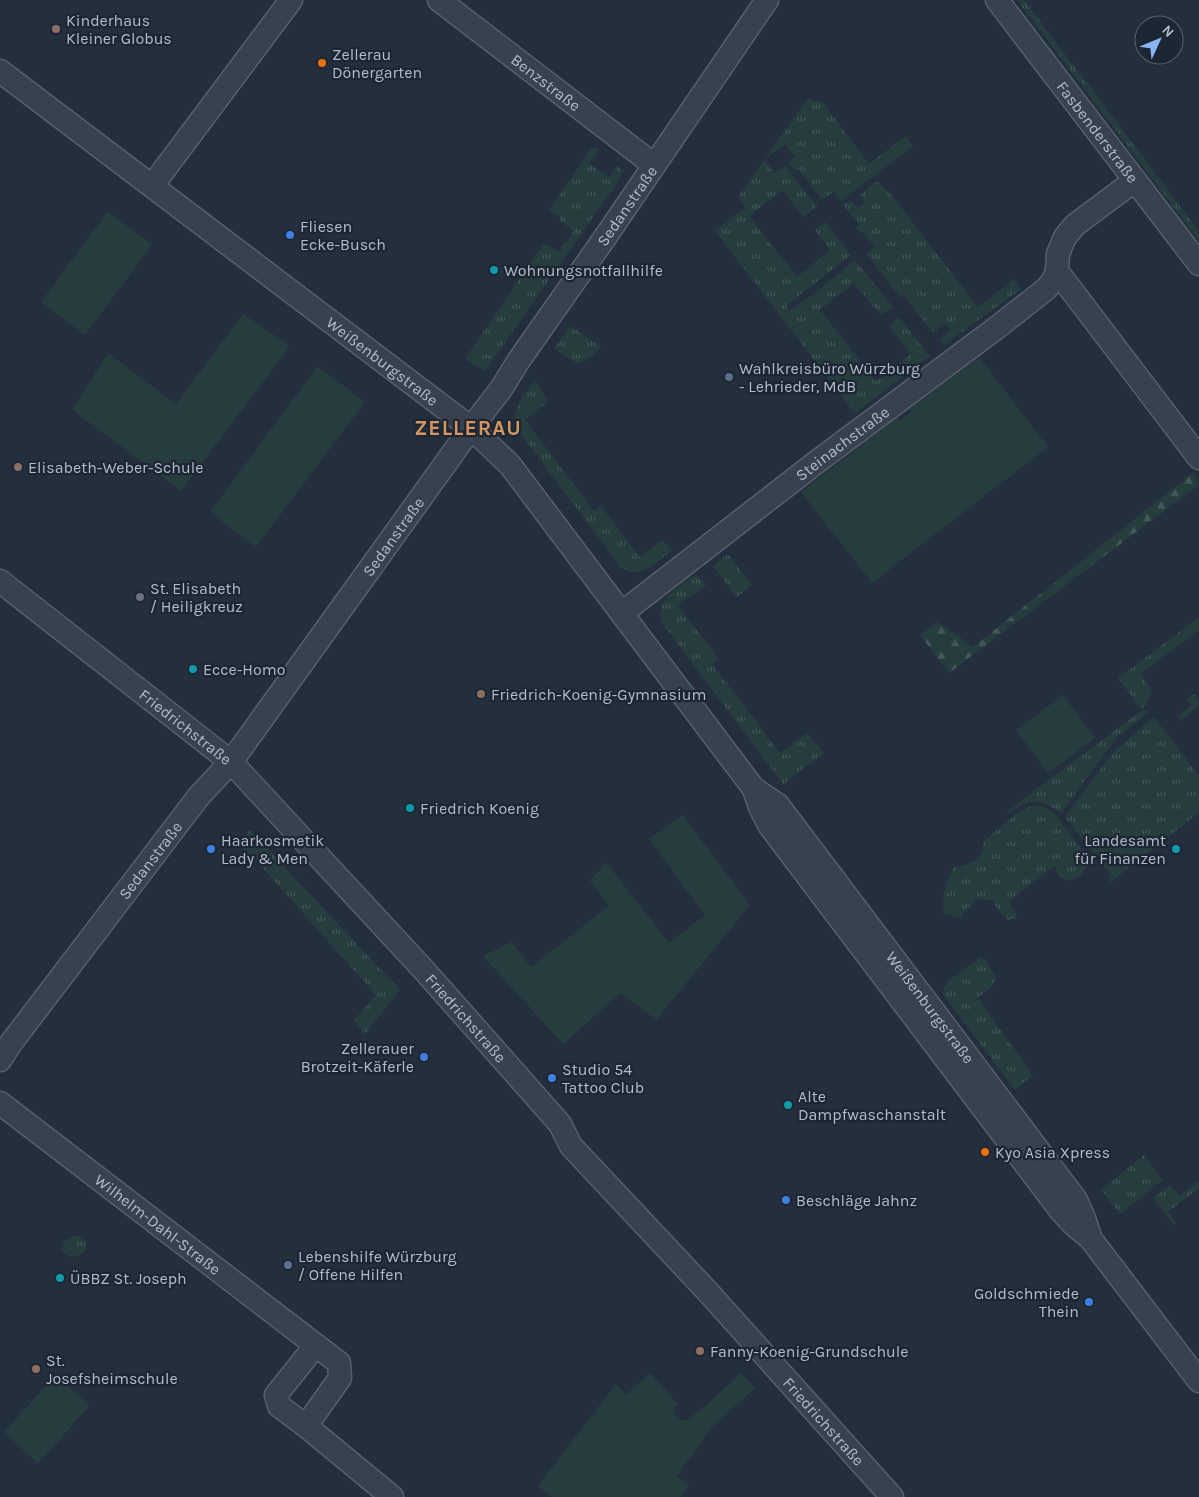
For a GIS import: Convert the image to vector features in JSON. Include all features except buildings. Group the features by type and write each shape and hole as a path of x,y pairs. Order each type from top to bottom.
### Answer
{"street":[{"path":"152,186 290,0"},
{"name":"Benzstraße","path":"439,0 654,165"},
{"name":"Fasbenderstraße","path":"997,0 1199,264"},
{"name":"Sedanstraße","path":"4,1046 199,796 231,762 501,389 654,165 762,2"},
{"name":"Weißenburgstraße","path":"0,72 471,428 510,465 754,789 778,805 1060,1178 1078,1204 1090,1238 1199,1381"},
{"name":"Steinachstraße","path":"622,613 818,461 1046,289 1057,271 1058,254 1064,237 1075,225 1134,180"},
{"path":"1057,271 1199,458"},
{"name":"Friedrichstraße","path":"0,581 231,762 423,968 560,1124 570,1146 708,1292 885,1495"},
{"name":"Wilhelm-Dahl-Straße","path":"0,1103 339,1363 340,1378 306,1426"},
{"path":"315,1346 276,1395 279,1406 392,1497"}],"green space":[{"path":"1017,0 1024,0 1199,231 1199,241"},
{"path":"808,98 823,103 869,164 906,136 913,146 841,201 834,191 822,200 798,169 795,171 788,162 795,156 785,144 764,160"},
{"path":"592,148 599,150 589,163 609,177 619,164 622,172 620,179 485,371 465,359 544,243 559,252 574,231 560,221 561,218 549,210"},
{"path":"764,160 775,173 785,166 817,206 804,217 782,190 749,216 797,277 830,250 815,230 825,222 851,255 786,306 789,311 811,296 855,260 893,307 881,316 854,283 820,310 876,381 911,354 889,326 899,317 930,356 855,413 715,231 745,207 738,197"},
{"path":"877,181 890,193 978,307 1014,279 1021,289 944,345 939,340 951,330 945,323 933,332 904,296 901,298 866,254 875,247 863,232 861,233 856,227 859,224 842,204 852,201 858,208 865,203 860,195"},
{"path":"108,212 152,245 85,335 41,302"},
{"path":"243,314 290,346 181,491 72,410 108,353 176,404"},
{"path":"570,326 602,347 594,352 596,354 577,364 554,348"},
{"path":"980,358 1048,447 872,583 801,492 897,418 900,421 911,412 910,409"},
{"path":"318,366 365,402 256,547 210,512"},
{"path":"535,380 548,402 525,420 594,511 601,506 640,557 662,540 673,550 648,568 634,572 620,566 517,429 515,422 516,409 522,397"},
{"path":"1194,472 1199,485 949,673 920,635 938,622 973,647"},
{"path":"728,554 752,585 737,597 713,566"},
{"path":"696,574 706,585 678,606 719,659 712,664 780,753 807,733 824,753 789,779 784,785 661,622 660,614 665,600"},
{"path":"1199,617 1199,632 1141,673 1152,693 1142,710 1118,678"},
{"path":"1194,694 1199,700 1199,706 1181,721 1178,716 1191,706 1187,699"},
{"path":"1063,695 1095,738 1048,773 1016,730"},
{"path":"1142,710 1149,712 1116,738 1061,813 1040,802 1029,802 1009,813 1007,811"},
{"path":"1154,717 1199,776 1199,813 1108,884 1111,875 1065,817 1114,751"},
{"path":"1033,805 1045,807 1055,814 1091,862 1080,876 1069,881 1058,876 1055,865 1009,902 1017,914 1016,918 1008,920 993,901 977,898 960,918 944,914 943,901 945,890 954,867 974,861 981,853 983,842 1018,812"},
{"path":"682,815 750,905 656,1020 621,993 563,1044 483,956 511,942 531,967 609,906 590,881 606,862 669,943 705,915 649,839"},
{"path":"250,830 400,990 365,1034 354,1020 376,995 238,843"},
{"path":"980,957 986,960 996,978 992,986 978,998 1033,1075 1015,1090 942,993 948,981"},
{"path":"1144,1155 1163,1180 1120,1214 1101,1190"},
{"path":"1199,1181 1199,1188 1168,1212 1176,1223 1174,1225 1153,1198 1170,1185 1180,1196"},
{"path":"78,1235 87,1242 86,1250 79,1256 71,1257 62,1250 63,1242 70,1237"},
{"path":"650,1373 678,1404 675,1407 674,1414 681,1420 687,1421 741,1373 755,1388 711,1428 677,1476 689,1486 681,1497 552,1497 538,1486 616,1384 626,1395"},
{"path":"56,1375 90,1405 38,1464 4,1432"}],"place":[{"name":"Kinderhaus Kleiner Globus","path":"56,29"},
{"name":"Zellerau Dönergarten","path":"322,63"},
{"name":"Fliesen Ecke-Busch","path":"290,235"},
{"name":"Wohnungsnotfallhilfe","path":"494,270"},
{"name":"Wahlkreisbüro Würzburg - Lehrieder, MdB","path":"729,377"},
{"name":"Elisabeth-Weber-Schule","path":"18,467"},
{"name":"St. Elisabeth / Heiligkreuz","path":"140,597"},
{"name":"Ecce-Homo","path":"193,669"},
{"name":"Friedrich-Koenig-Gymnasium","path":"481,694"},
{"name":"Friedrich Koenig","path":"410,808"},
{"name":"Haarkosmetik Lady & Men","path":"211,849"},
{"name":"Landesamt für Finanzen","path":"1176,849"},
{"name":"Zellerauer Brotzeit-Käferle","path":"424,1057"},
{"name":"Studio 54 Tattoo Club","path":"552,1078"},
{"name":"Alte Dampfwaschanstalt","path":"788,1105"},
{"name":"Kyo Asia Xpress","path":"985,1152"},
{"name":"Beschläge Jahnz","path":"786,1200"},
{"name":"Lebenshilfe Würzburg / Offene Hilfen","path":"288,1265"},
{"name":"ÜBBZ St. Joseph","path":"60,1278"},
{"name":"Goldschmiede Thein","path":"1089,1302"},
{"name":"Fanny-Koenig-Grundschule","path":"700,1351"},
{"name":"St. Josefsheimschule","path":"36,1369"}],"district":[{"name":"ZELLERAU","path":"468,428"}]}
